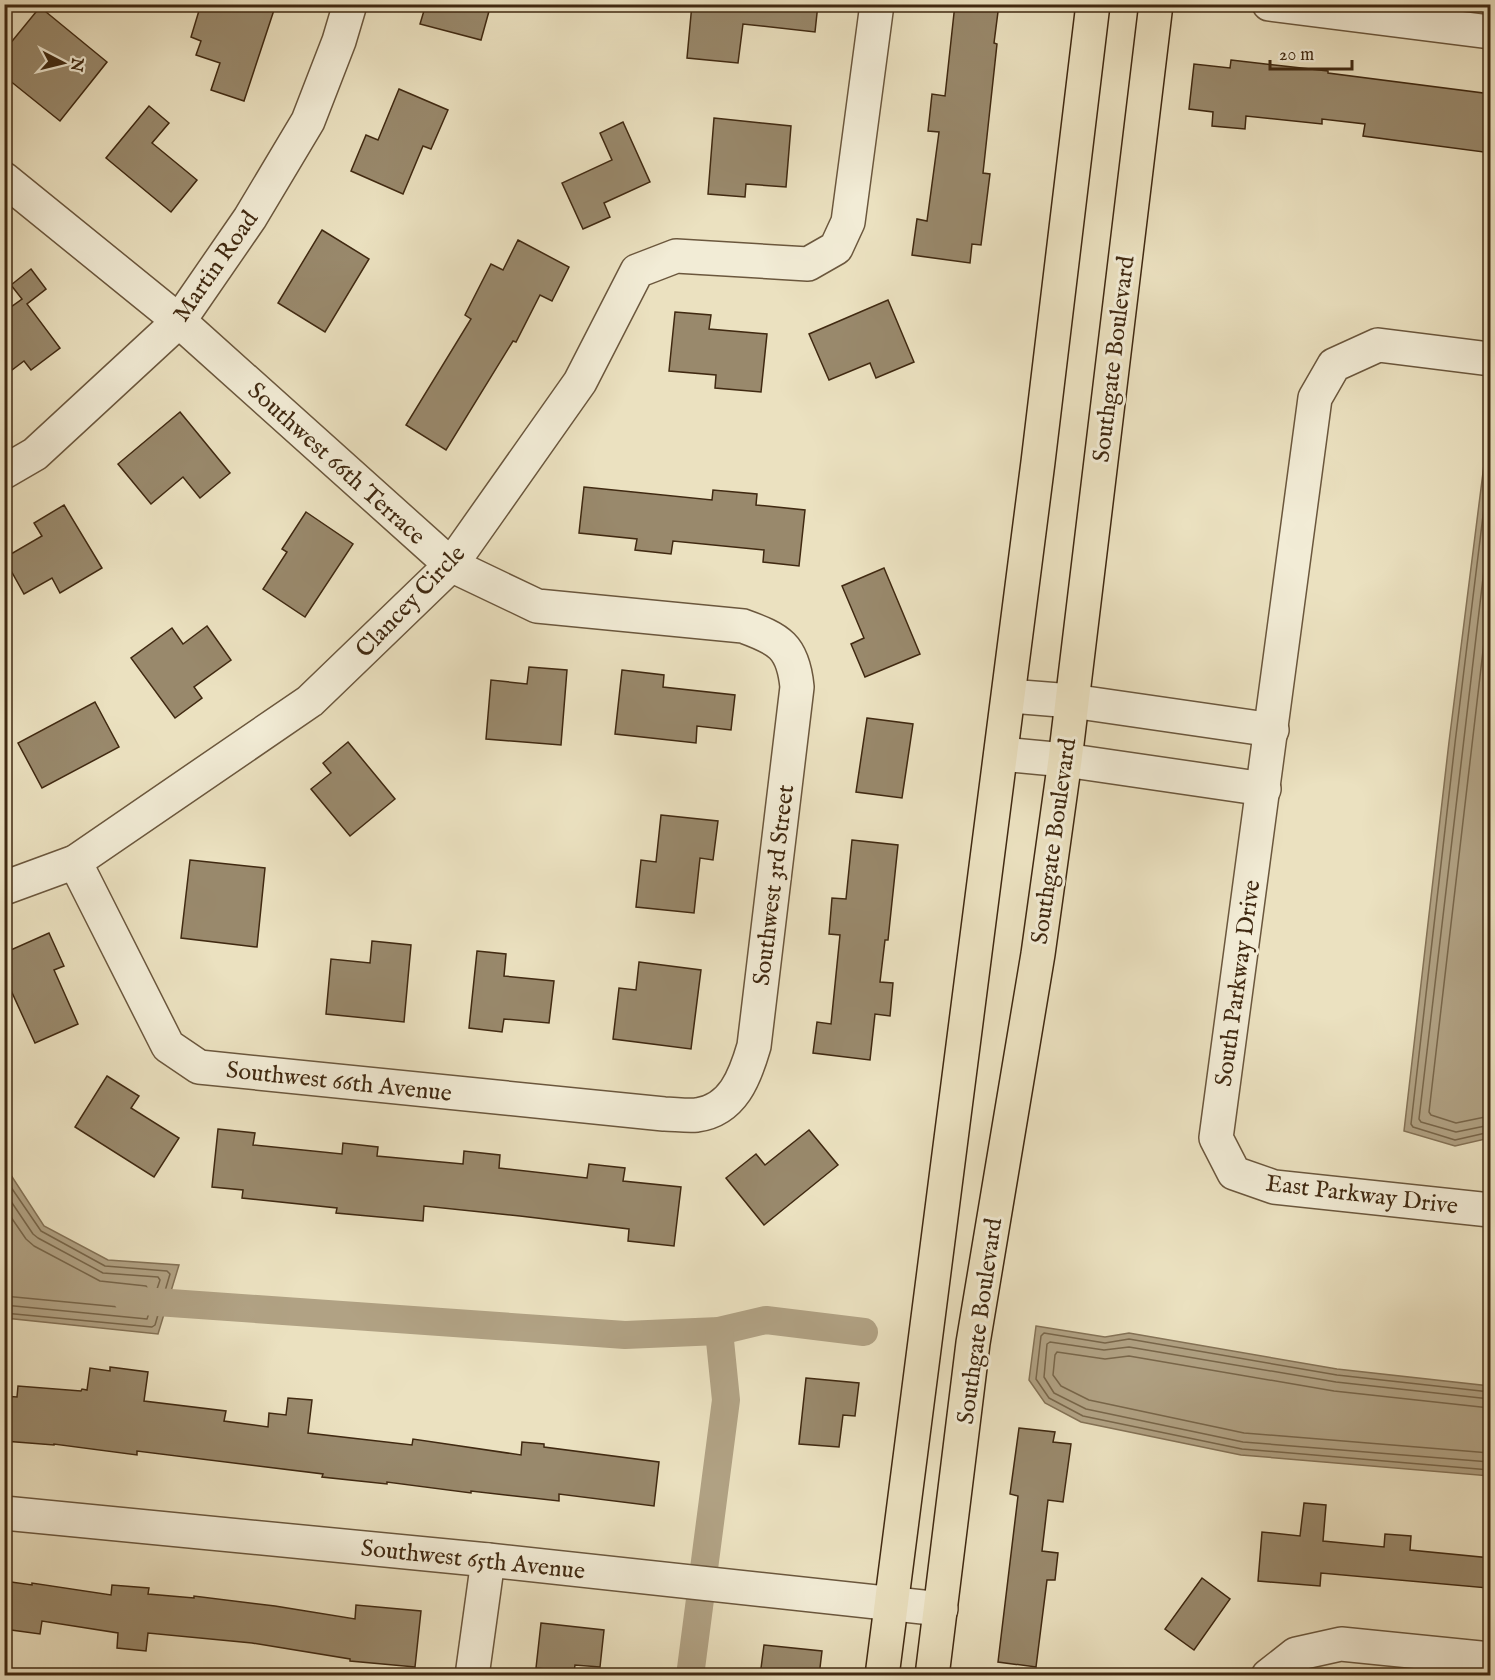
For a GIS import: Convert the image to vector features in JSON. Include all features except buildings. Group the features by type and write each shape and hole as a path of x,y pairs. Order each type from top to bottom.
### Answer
{"main road":[{"name":"Southgate Boulevard","path":"882,1676 1009,696 1093,4"},
{"name":"Southgate Boulevard","path":"932,1676 973,1343 1038,954 1065,760 1156,4"}],"street":[{"name":"Martin Road","path":"4,471 35,454 179,321 250,218 308,121 339,41 350,4"},
{"name":"Clancey Circle","path":"4,888 75,862 310,701 451,565 580,382 637,271 676,256 808,264 836,248 848,222 877,4"},
{"path":"1269,4 1484,22"},
{"name":"Southwest 66th Terrace","path":"4,179 179,321 451,565 537,606 743,626 770,637 789,654"},
{"name":"South Parkway Drive","path":"1234,1173 1216,1138 1315,398 1334,365 1378,345 1491,359"},
{"name":"Southwest 3rd Street","path":"720,1106 733,1095 741,1084 754,1046 797,687 795,668 789,654"},
{"path":"1009,696 1072,701 1272,730"},
{"path":"1001,754 1065,760 1264,789"},
{"name":"Southwest 66th Avenue","path":"75,862 168,1046 199,1066 664,1114 695,1115 708,1113 720,1106"},
{"name":"East Parkway Drive","path":"1234,1173 1274,1187 1491,1210"},
{"name":"Southwest 65th Avenue","path":"4,1512 488,1560 941,1609"},
{"path":"472,1676 488,1560"},
{"path":"1268,1675 1296,1654 1341,1644 1491,1659"}],"water":[{"path":"1489,425 1490,1138 1455,1146 1404,1131 1449,742"},
{"path":"5,1166 44,1226 108,1260 179,1265 158,1334 5,1318"},
{"path":"1036,1326 1105,1337 1129,1333 1337,1369 1490,1386 1490,1476 1241,1455 1081,1422 1045,1403 1029,1380"}],"waterway":[{"path":"128,1300 625,1335 719,1331 766,1320 864,1332"},
{"path":"690,1676 726,1400 719,1331"}]}
